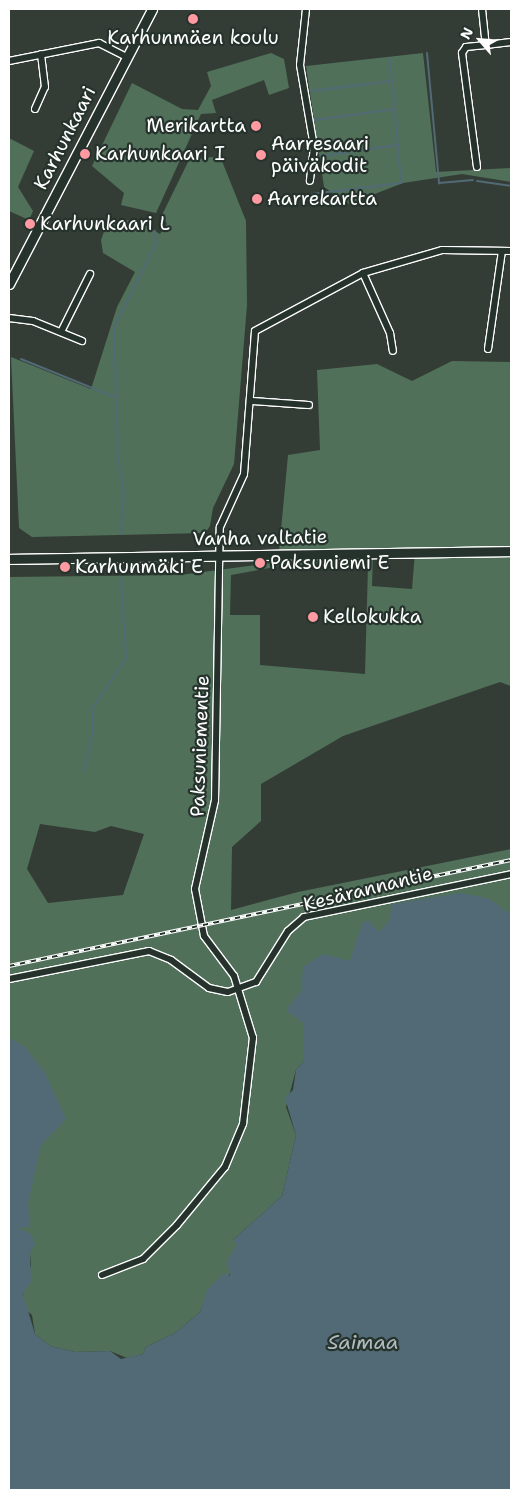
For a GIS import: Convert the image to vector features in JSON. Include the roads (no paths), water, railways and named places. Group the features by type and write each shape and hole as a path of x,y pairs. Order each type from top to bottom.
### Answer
{"main road":[{"name":"Karhunkaari","path":"10,278 125,56 152,9"},
{"name":"Vanha valtatie","path":"9,559 511,551"}],"street":[{"path":"306,9 300,65 314,147 310,182"},
{"path":"482,9 486,45"},
{"path":"477,167 462,53 466,47 511,42"},
{"path":"9,61 99,43 125,56"},
{"path":"35,109 45,87 41,54"},
{"path":"393,351 390,333 363,273 442,250 511,251"},
{"path":"488,349 502,251"},
{"name":"Paksuniementie","path":"102,1275 144,1259 224,1167 243,1124 253,1038 239,990 228,966 204,936 195,889 215,800 220,527 244,474 246,418 252,401 258,326 363,273"},
{"path":"61,332 90,274"},
{"path":"9,318 61,332 82,341"},
{"path":"252,401 309,405"},
{"name":"Kesärannantie","path":"239,990 263,975 288,931 304,917 511,874"},
{"path":"9,979 149,951 171,960 209,988 239,990"}],"water":[{"name":"Saimaa","path":"460,893 490,899 511,915 511,1490 9,1490 9,1038 24,1046 45,1073 66,1119 41,1145 28,1203 30,1227 17,1228 30,1233 35,1244 30,1254 31,1282 23,1294 35,1334 50,1346 75,1352 110,1351 121,1359 143,1354 146,1347 175,1333 200,1312 207,1290 224,1273 230,1276 227,1261 237,1245 233,1240 282,1196 296,1135 285,1098 293,1090 296,1070 304,1061 303,1023 286,1010 301,991 303,967 323,954 350,961 362,923 368,920 379,932 389,921 392,904"}],"waterway":[{"path":"427,53 439,183 473,180"},
{"path":"312,194 401,183 390,58"},
{"path":"311,91 392,81"},
{"path":"315,120 394,109"},
{"path":"321,156 398,145"},
{"path":"477,181 511,186"},
{"path":"120,534 124,493 118,454 114,327 156,244 155,231"},
{"path":"21,359 117,398"},
{"path":"84,771 93,731 92,709 126,658 121,578"}],"railway":[{"path":"9,966 511,860"}],"place":[{"name":"Karhunmäen koulu","path":"193,19"},
{"name":"Merikartta","path":"256,126"},
{"name":"Karhunkaari I","path":"85,154"},
{"name":"Aarresaari päiväkodit","path":"261,155"},
{"name":"Aarrekartta","path":"257,199"},
{"name":"Karhunkaari L","path":"30,224"},
{"name":"Paksuniemi E","path":"260,563"},
{"name":"Karhunmäki E","path":"65,567"},
{"name":"Kellokukka","path":"313,617"}]}
